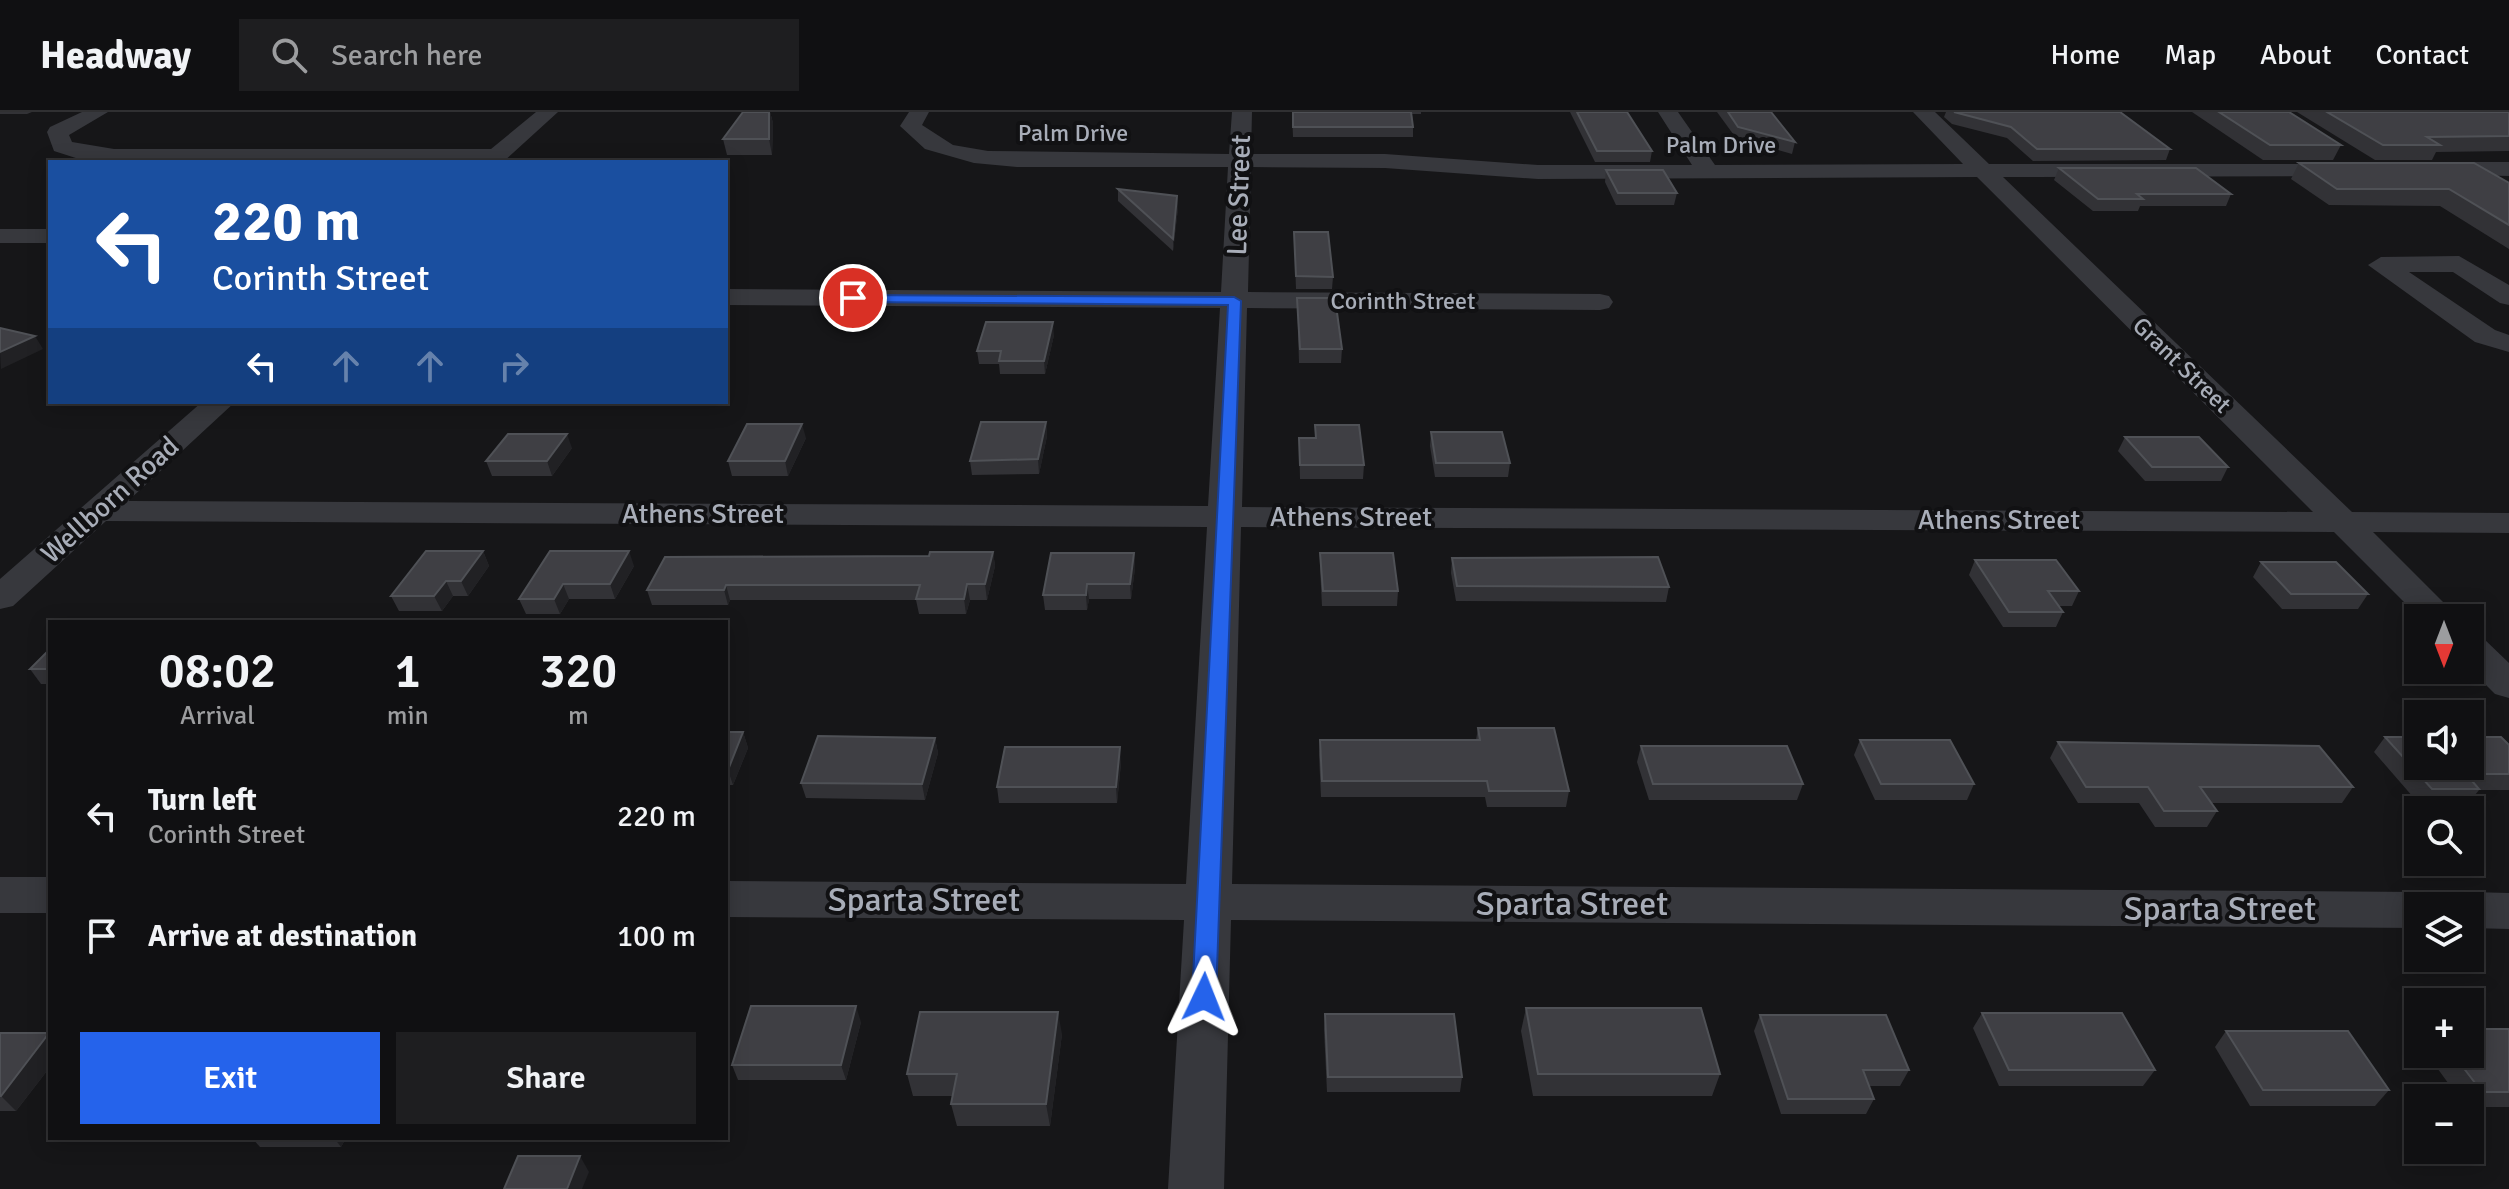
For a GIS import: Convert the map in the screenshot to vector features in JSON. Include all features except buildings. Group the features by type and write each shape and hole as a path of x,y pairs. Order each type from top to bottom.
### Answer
{"street":[{"path":"98,112 59,122 62,146 82,153 114,156 493,159 548,112"},
{"name":"Palm Drive","path":"919,112 911,126 922,140 972,156 1017,160 1385,161 1499,171 2369,169 2329,145"},
{"name":"Lee Street","path":"1196,1189 1242,112"},
{"path":"1668,112 1707,170"},
{"name":"Grant Street","path":"1923,112 2427,604"},
{"path":"2416,169 2504,172"},
{"path":"0,236 48,236"},
{"path":"2509,297 2459,264 2381,265 2485,336 2509,344"},
{"name":"Corinth Street","path":"728,297 1600,302"},
{"name":"Wellborn Road","path":"0,598 218,404"},
{"name":"Athens Street","path":"97,511 2509,523"},
{"path":"2484,661 2509,685"},
{"path":"0,895 48,895"},
{"name":"Sparta Street","path":"728,899 2404,910"},
{"path":"2484,910 2509,911"}],"route":[{"path":"853,298 1234,301 1204,997"}]}
